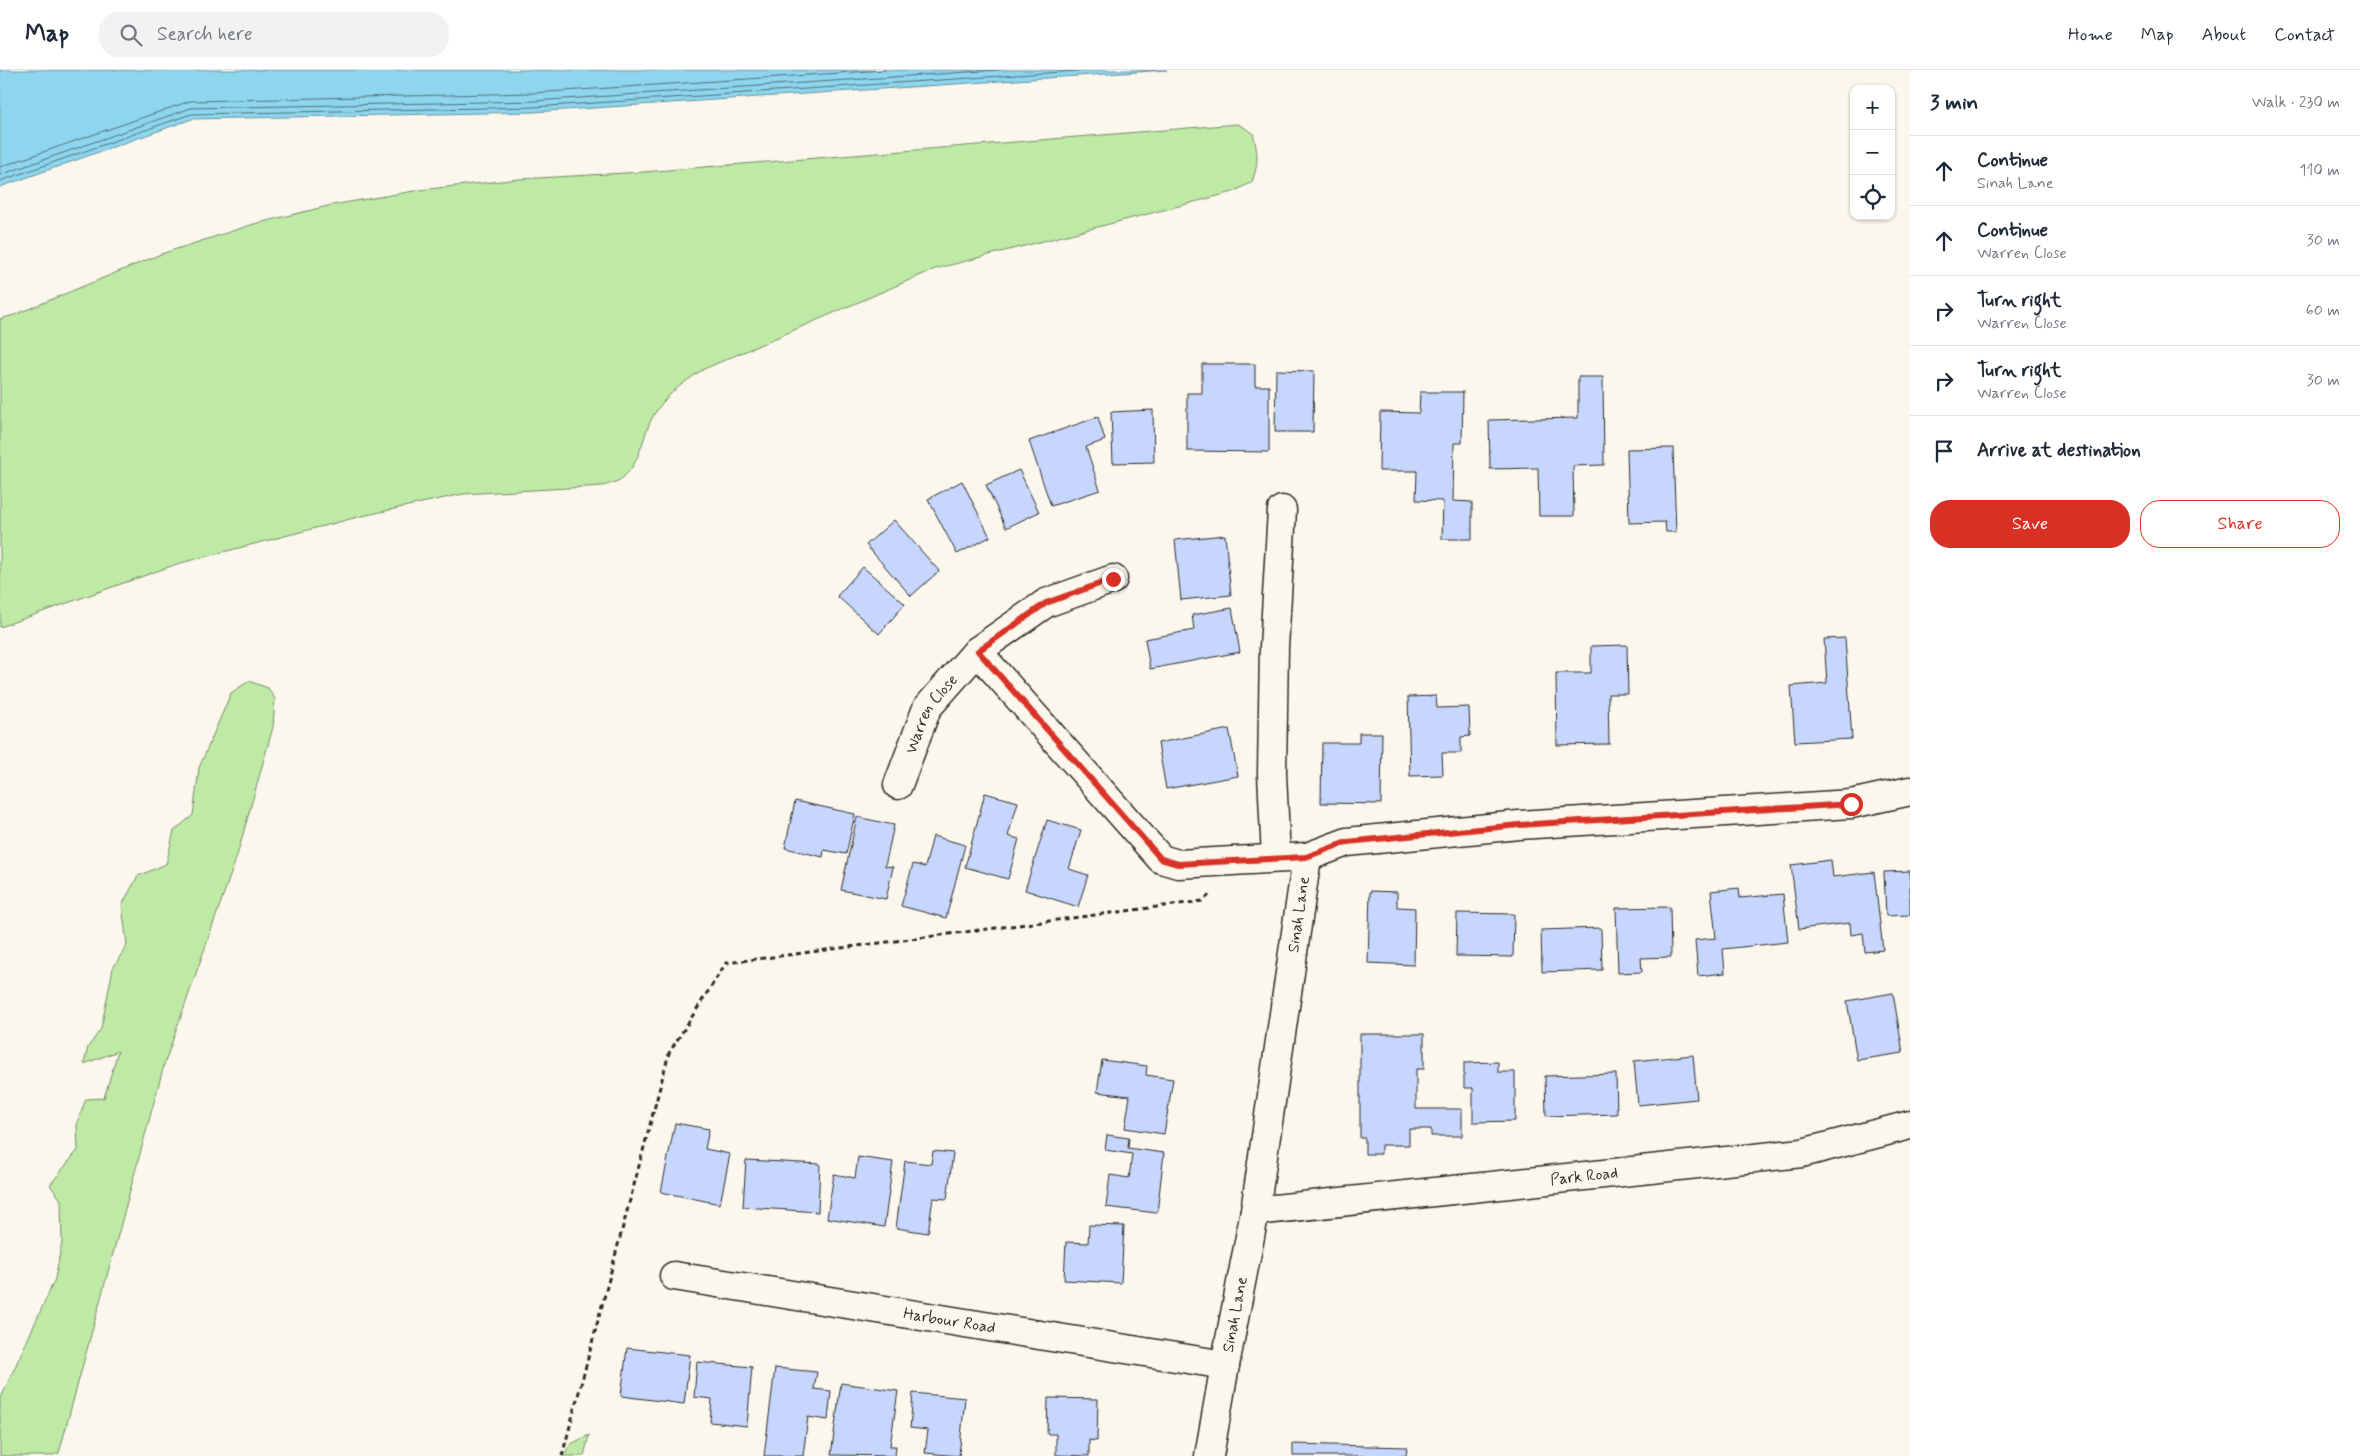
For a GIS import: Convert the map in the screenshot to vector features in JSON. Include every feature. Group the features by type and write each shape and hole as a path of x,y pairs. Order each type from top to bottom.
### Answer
{"street":[{"path":"1276,858 1272,754 1274,647 1282,510"},
{"name":"Warren Close","path":"898,785 927,708 978,651 1046,603 1113,579"},
{"path":"978,651 1161,859 1178,864 1306,857"},
{"name":"Sinah Lane","path":"1209,1456 1224,1365 1255,1211 1306,857 1347,842 1400,836 1519,825 1851,804 1910,791"},
{"name":"Park Road","path":"1255,1211 1802,1153 1910,1125"},
{"name":"Harbour Road","path":"674,1276 1224,1365"}],"path":[{"path":"562,1456 669,1052 726,963 1203,901 1244,860"}],"green space":[{"path":"1238,124 1253,133 1257,158 1252,182 1233,192 935,269 704,369 679,387 662,404 652,418 634,464 621,479 615,482 603,486 463,494 362,516 177,564 0,627 0,319 14,315 161,254 254,224 332,205 420,190 519,179 643,172"},
{"path":"249,681 268,688 275,699 273,727 236,859 164,1065 59,1453 49,1456 0,1456 0,1400 55,1279 62,1242 61,1200 50,1185 78,1150 77,1123 86,1099 104,1098 118,1051 84,1064 88,1047 101,1029 113,968 127,945 122,905 138,876 166,864 174,831 193,815 199,768 231,693"},
{"path":"589,1435 584,1456 563,1456 571,1444"}],"water":[{"path":"0,70 1167,70 534,112 192,119 0,187"}],"building":[{"path":"1202,364 1255,364 1255,386 1269,386 1269,452 1187,451 1187,393 1202,393"},
{"path":"1276,370 1314,371 1313,432 1275,432"},
{"path":"1578,377 1603,377 1604,465 1573,466 1574,516 1539,516 1538,468 1490,469 1489,420 1578,418"},
{"path":"1420,392 1463,392 1462,443 1454,443 1453,501 1472,502 1472,539 1442,539 1443,501 1416,500 1417,471 1379,471 1380,412 1419,413"},
{"path":"1153,410 1154,462 1113,463 1111,412"},
{"path":"1098,417 1105,440 1086,447 1100,490 1051,506 1029,441"},
{"path":"1673,448 1676,532 1666,532 1665,522 1629,523 1627,449"},
{"path":"1019,470 1039,512 1006,528 986,485"},
{"path":"962,481 990,537 957,554 928,499"},
{"path":"894,520 939,571 911,596 866,545"},
{"path":"1225,535 1231,595 1181,600 1175,540"},
{"path":"863,567 905,604 879,634 837,596"},
{"path":"1232,608 1240,652 1150,669 1145,639 1194,630 1192,615"},
{"path":"1845,638 1852,739 1795,742 1791,686 1827,683 1824,639"},
{"path":"1627,645 1628,694 1608,694 1609,744 1557,745 1556,673 1591,673 1591,646"},
{"path":"1436,696 1437,708 1469,707 1470,736 1461,737 1461,753 1442,753 1443,775 1410,776 1408,697"},
{"path":"1229,729 1238,776 1166,789 1158,743"},
{"path":"1359,733 1382,733 1381,804 1321,803 1322,743 1359,743"},
{"path":"985,793 1018,802 1008,836 1019,839 1008,879 965,867"},
{"path":"795,801 855,814 846,854 824,850 823,857 785,848"},
{"path":"857,817 894,825 885,866 893,867 886,899 841,890"},
{"path":"1047,820 1081,830 1069,869 1088,875 1078,907 1025,890"},
{"path":"933,836 965,845 946,918 901,906 913,864 925,867"},
{"path":"1831,860 1833,877 1874,872 1883,950 1865,952 1863,933 1851,935 1850,923 1799,929 1791,865"},
{"path":"1910,871 1910,915 1886,916 1884,872"},
{"path":"1739,888 1740,898 1783,894 1788,942 1723,949 1725,973 1698,976 1695,940 1716,938 1711,891"},
{"path":"1370,891 1397,892 1397,907 1415,908 1414,965 1368,963"},
{"path":"1670,907 1671,957 1641,958 1642,972 1618,973 1616,908"},
{"path":"1457,913 1514,914 1513,957 1456,956"},
{"path":"1601,928 1602,970 1542,972 1541,930"},
{"path":"1893,993 1903,1053 1857,1060 1847,1001"},
{"path":"1360,1034 1424,1034 1424,1069 1416,1069 1416,1109 1462,1109 1462,1136 1431,1136 1431,1129 1409,1129 1409,1145 1381,1145 1381,1154 1365,1154 1365,1138 1360,1138"},
{"path":"1693,1055 1697,1099 1638,1105 1634,1061"},
{"path":"1102,1060 1147,1066 1146,1075 1173,1079 1164,1134 1125,1128 1130,1096 1097,1092"},
{"path":"1498,1062 1498,1072 1515,1072 1515,1121 1473,1122 1473,1088 1464,1088 1464,1063"},
{"path":"1616,1074 1617,1114 1546,1116 1545,1076"},
{"path":"675,1123 709,1129 705,1149 730,1154 720,1204 661,1192"},
{"path":"1107,1135 1129,1138 1128,1148 1164,1153 1157,1213 1106,1207 1110,1175 1129,1178 1132,1154 1105,1150"},
{"path":"933,1151 953,1153 947,1199 933,1198 928,1233 896,1228 905,1161 931,1164"},
{"path":"858,1157 893,1162 884,1227 827,1218 834,1174 855,1178"},
{"path":"746,1160 820,1164 818,1212 743,1207"},
{"path":"1089,1225 1124,1226 1121,1283 1064,1280 1066,1242 1088,1243"},
{"path":"627,1348 690,1355 684,1404 621,1396"},
{"path":"697,1362 752,1367 747,1426 710,1422 712,1399 694,1397"},
{"path":"775,1368 817,1372 814,1389 831,1391 828,1420 808,1417 803,1456 764,1456"},
{"path":"841,1383 898,1391 890,1446 896,1446 895,1456 831,1455"},
{"path":"913,1393 965,1398 959,1456 925,1453 928,1430 910,1428"},
{"path":"1048,1398 1098,1399 1097,1441 1089,1440 1089,1456 1056,1455 1056,1434 1047,1434"},
{"path":"1293,1444 1407,1447 1406,1456 1293,1456"}],"route":[{"path":"1113,579 1046,603 978,651 1161,859 1178,864 1306,857 1347,842 1400,836 1519,825 1851,804"}]}
